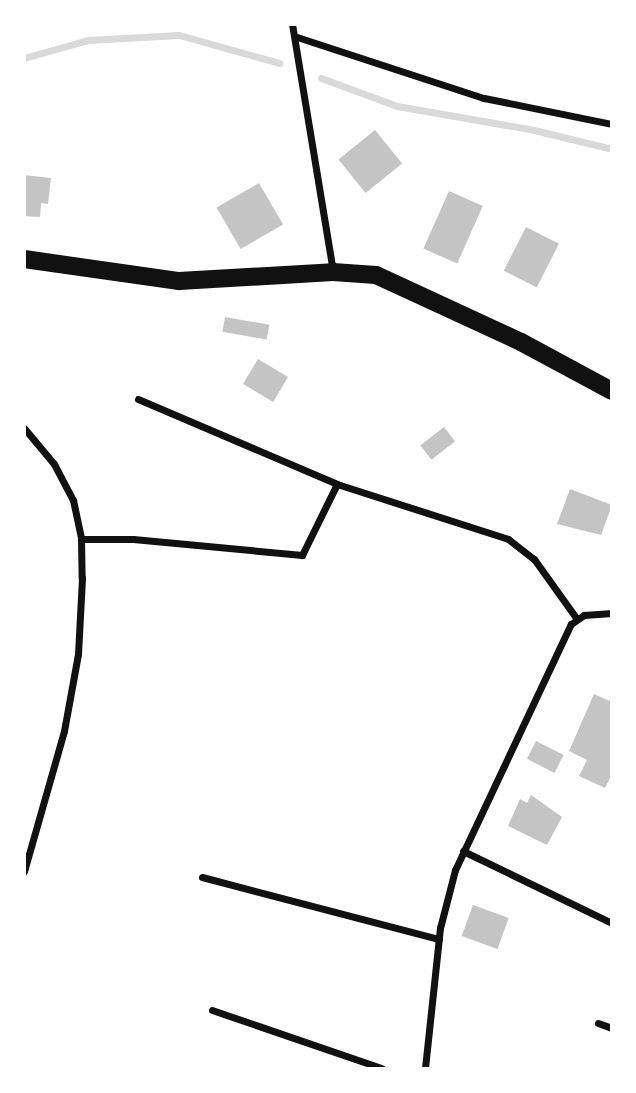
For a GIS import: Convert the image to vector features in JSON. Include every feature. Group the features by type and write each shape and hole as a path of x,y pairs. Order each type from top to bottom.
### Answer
{"main road":[{"path":"24,260 178,281 333,272 376,275 395,282 611,391"}],"street":[{"path":"292,24 297,37 333,272"},
{"path":"297,37 484,98 611,124"},
{"path":"138,399 337,484 508,539 534,559 577,619"},
{"path":"24,428 66,483 82,539 78,654 64,731 24,871"},
{"path":"82,539 133,538 302,555 337,484"},
{"path":"577,619 611,613"},
{"path":"425,1069 439,939 449,888 463,851 577,619"},
{"path":"463,851 611,923"},
{"path":"202,877 439,939"},
{"path":"212,1010 381,1069"},
{"path":"598,1023 611,1028"}],"building":[{"path":"375,130 402,163 366,193 338,160"},
{"path":"24,175 51,178 48,204 41,203 40,217 24,216"},
{"path":"259,183 283,225 241,249 217,208"},
{"path":"449,191 483,206 457,264 423,249"},
{"path":"526,227 559,244 537,287 504,271"},
{"path":"225,317 269,325 267,340 222,332"},
{"path":"258,359 288,377 273,402 243,384"},
{"path":"444,427 455,441 431,460 420,445"},
{"path":"570,489 612,505 601,535 557,524"},
{"path":"594,694 612,702 612,774 605,788 579,776 587,760 569,751"},
{"path":"536,741 564,755 555,773 527,759"},
{"path":"531,795 562,817 547,845 508,826 520,799 527,803"},
{"path":"473,905 509,918 497,949 462,936"}],"waterway":[{"path":"24,58 88,40 179,35 279,63"},
{"path":"321,78 397,106 534,130 612,149"}]}
